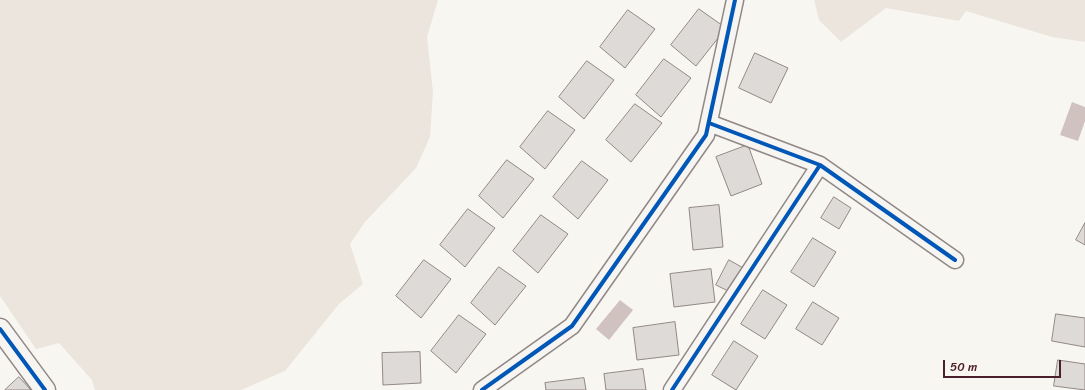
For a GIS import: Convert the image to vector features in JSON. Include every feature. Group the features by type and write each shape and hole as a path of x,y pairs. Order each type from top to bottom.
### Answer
{"street":[{"path":"482,390 572,326 706,135 735,0"},
{"path":"709,123 820,165 955,260"},
{"path":"672,390 820,165"},
{"path":"0,330 45,390"}],"shaded area":[{"path":"0,0 438,0 427,37 433,92 430,137 416,168 365,222 350,244 363,284 339,304 285,371 241,390 95,390 92,380 59,343 36,349 0,296"},
{"path":"814,0 1085,0 1085,42 1052,37 966,11 959,21 886,8 841,42 819,20"},
{"path":"1072,102 1085,107 1085,121 1078,141 1060,135"},
{"path":"620,300 633,310 609,340 596,329"}],"building":[{"path":"699,9 726,28 696,66 671,45"},
{"path":"628,10 655,29 625,68 600,47"},
{"path":"755,53 788,68 771,103 739,88"},
{"path":"664,59 691,78 661,117 636,95"},
{"path":"587,61 614,80 584,119 559,97"},
{"path":"635,104 662,123 631,162 606,140"},
{"path":"548,111 575,130 545,169 520,147"},
{"path":"748,145 762,184 731,196 716,157"},
{"path":"507,160 534,179 503,218 479,196"},
{"path":"582,161 608,180 578,219 553,197"},
{"path":"834,197 851,208 839,229 821,218"},
{"path":"719,205 723,247 693,250 689,208"},
{"path":"468,209 495,228 465,267 440,245"},
{"path":"541,215 568,234 538,273 513,251"},
{"path":"1085,223 1085,245 1076,240"},
{"path":"813,238 836,252 814,287 791,272"},
{"path":"424,260 451,279 421,318 396,296"},
{"path":"729,260 747,270 734,294 716,285"},
{"path":"499,267 526,286 495,325 471,303"},
{"path":"711,269 715,302 674,307 670,274"},
{"path":"763,290 787,305 765,339 741,324"},
{"path":"813,302 839,318 822,345 796,329"},
{"path":"1056,314 1085,318 1085,347 1052,341"},
{"path":"459,315 486,334 456,373 431,351"},
{"path":"675,322 679,355 637,360 633,328"},
{"path":"734,341 758,356 736,390 712,375"},
{"path":"420,352 421,383 383,385 382,353"},
{"path":"1058,360 1085,364 1085,390 1054,386"},
{"path":"643,369 646,390 606,390 604,374"},
{"path":"19,377 31,390 5,390"},
{"path":"584,378 586,390 546,390 545,383"}],"cycle path":[{"path":"482,390 572,326 706,135 735,0"},
{"path":"672,390 820,165 709,123"},
{"path":"820,165 955,260"},
{"path":"0,329 45,390"}]}
